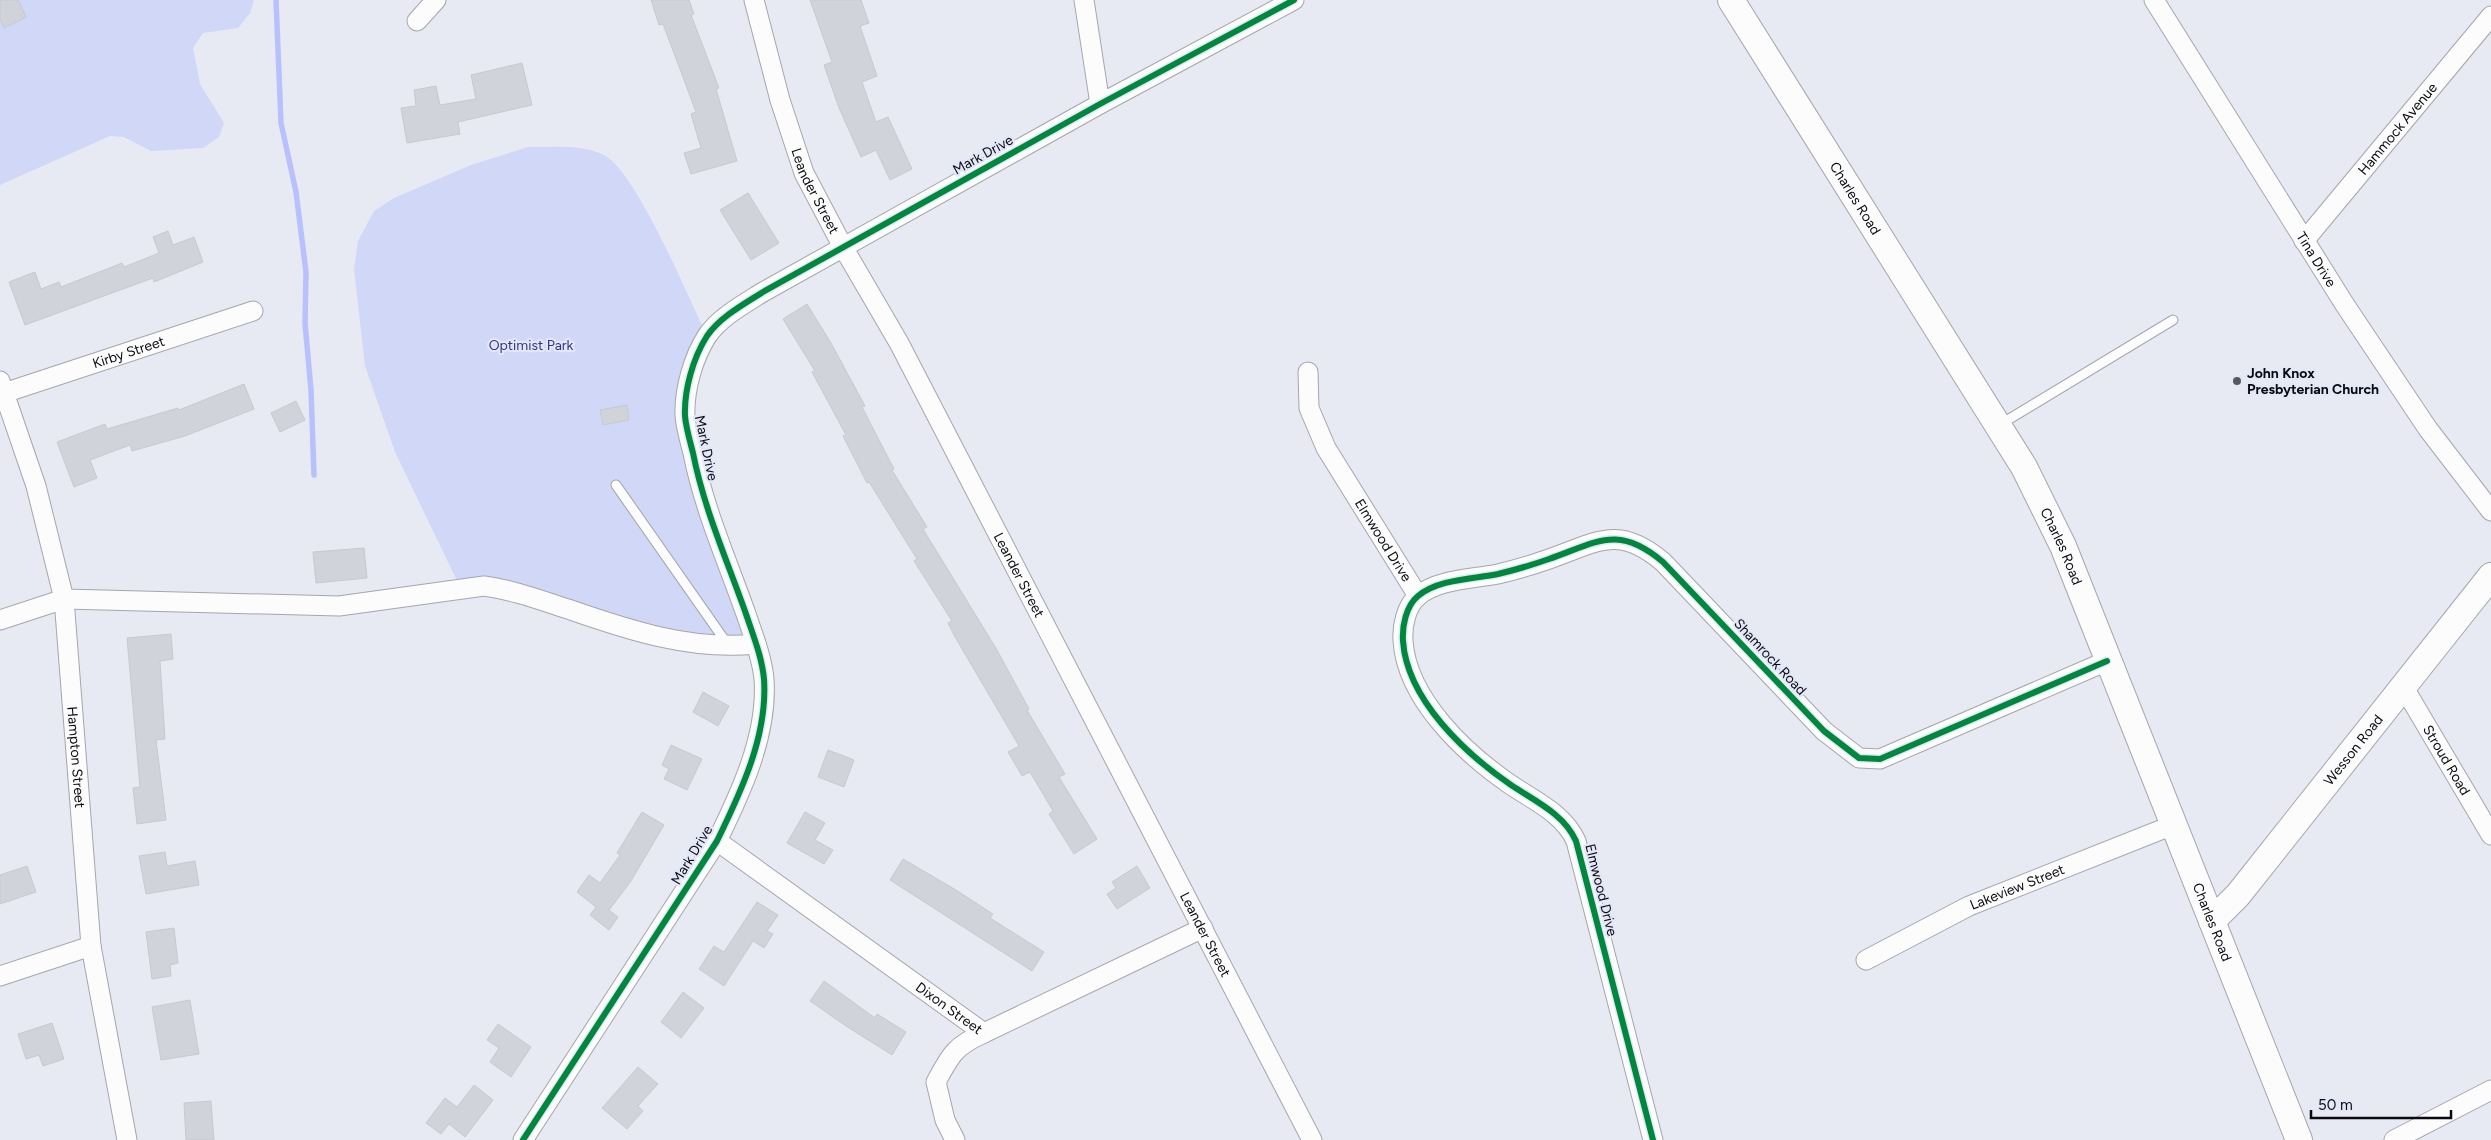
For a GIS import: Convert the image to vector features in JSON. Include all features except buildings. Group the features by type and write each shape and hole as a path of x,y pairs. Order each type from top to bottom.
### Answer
{"street":[{"path":"418,21 436,0"},
{"name":"Leander Street","path":"754,0 780,100 804,173 842,247 899,343 1312,1140"},
{"path":"1084,0 1100,104"},
{"name":"Mark Drive","path":"529,1138 717,841 745,779 764,708 764,678 756,644 699,484 685,417 686,397 692,370 707,336 730,313 763,292 1100,104 1294,0"},
{"name":"Charles Road","path":"1731,0 2024,467 2063,546 2107,662 2299,1140"},
{"name":"Tina Drive","path":"2154,0 2304,241 2428,430 2491,511"},
{"name":"Hammock Avenue","path":"2304,241 2491,16"},
{"name":"Kirby Street","path":"2,387 253,311"},
{"name":"Elmwood Drive","path":"1308,372 1309,408 1326,448 1418,596 1409,608 1402,632 1404,656 1412,677 1431,709 1462,746 1502,778 1560,818 1573,835 1653,1140"},
{"name":"Hampton Street","path":"2,387 36,486 64,599 91,946 127,1140"},
{"name":"Shamrock Road","path":"1418,596 1441,585 1536,563 1599,541 1613,538 1626,540 1649,550 1663,562 1824,731 1859,758 1880,760 2107,662"},
{"name":"Wesson Road","path":"2212,920 2238,895 2491,576"},
{"path":"0,620 64,599 339,606 484,586 505,588 600,620 695,645 729,647 756,644"},
{"name":"Stroud Road","path":"2403,686 2491,835"},
{"name":"Lakeview Street","path":"1866,960 1970,906 2173,824"},
{"name":"Dixon Street","path":"717,841 984,1033 1203,928"},
{"path":"0,976 91,946"},
{"path":"955,1140 945,1120 936,1082 951,1054 966,1041 984,1033"},
{"path":"2394,1140 2491,1090"}],"lane":[{"path":"1999,426 2174,320"},
{"path":"616,485 729,647"}],"green space":[{"path":"0,0 254,0 250,13 238,28 203,33 193,48 200,84 224,123 219,137 203,148 151,151 124,137 110,136 0,185"},
{"name":"Optimist Park","path":"528,147 586,149 604,155 617,166 631,185 661,238 707,336 685,417 756,644 600,620 461,589 395,452 365,366 354,269 358,241 374,211 394,198 471,165"}],"waterway":[{"path":"276,0 281,123 296,192 306,272 305,323 311,390 314,475"}],"cycle path":[{"path":"523,1140 717,841 751,763 762,721 764,679 757,646 703,494 687,430 685,406 690,374 707,336 725,317 763,292 1100,104 1294,0"},
{"path":"1653,1140 1576,841 1571,831 1556,816 1476,758 1442,724 1427,704 1415,684 1407,663 1403,641 1406,617 1414,600 1426,590 1435,586 1456,580 1498,574 1517,569 1595,542 1620,540 1633,543 1647,550 1663,562 1824,731 1859,758 1880,759 2107,661"}],"place":[{"name":"John Knox Presbyterian Church","path":"2237,381"}]}
